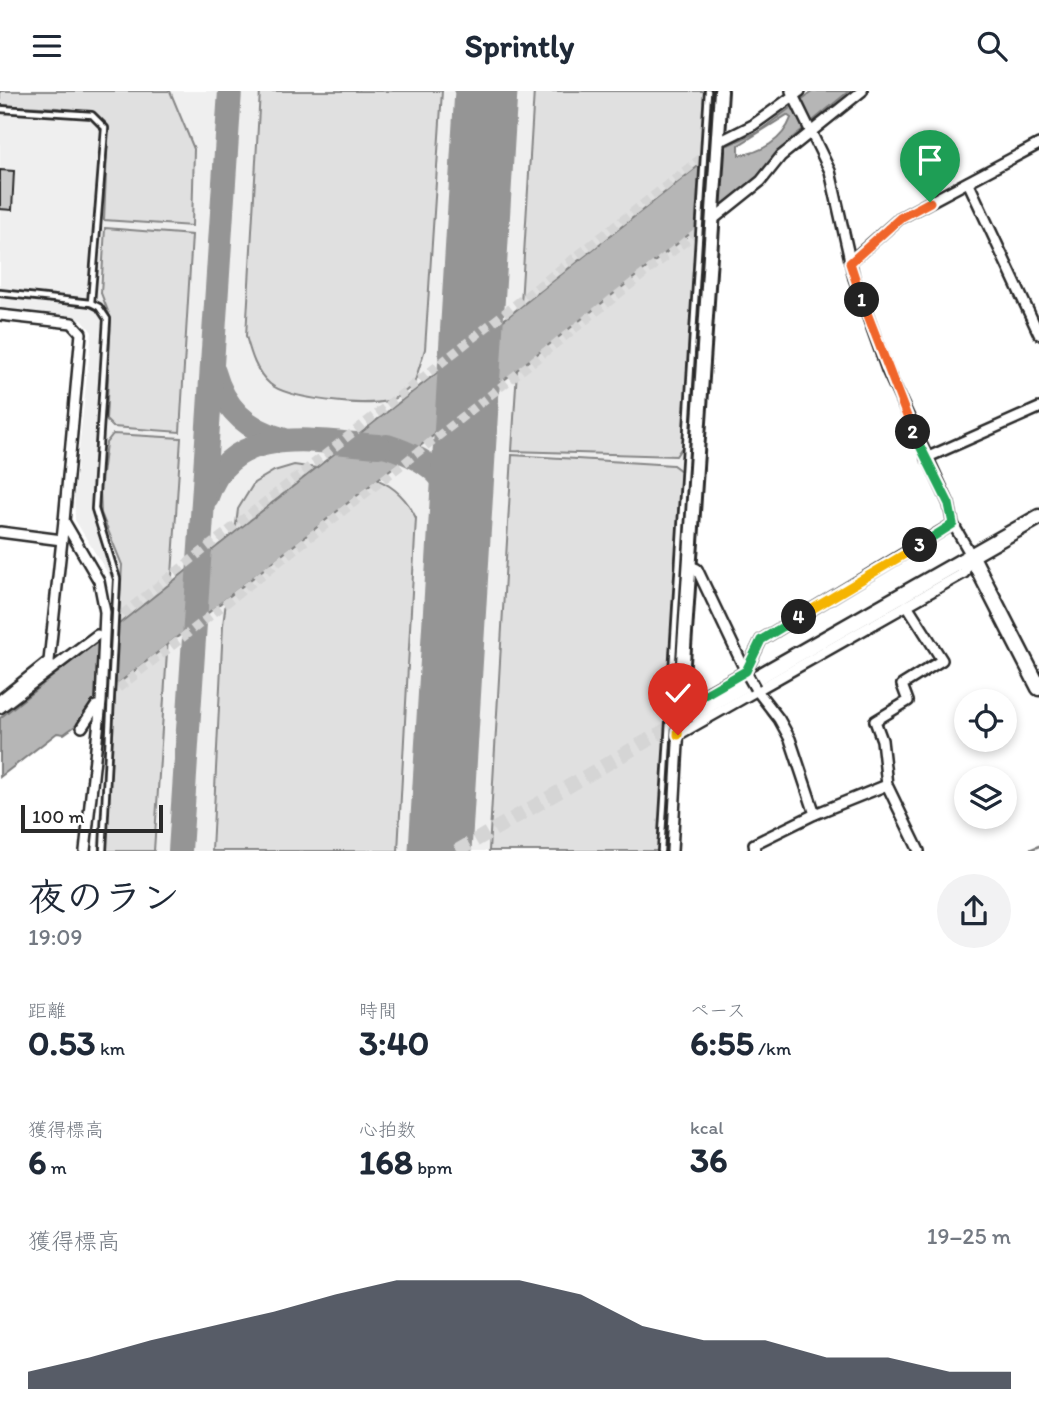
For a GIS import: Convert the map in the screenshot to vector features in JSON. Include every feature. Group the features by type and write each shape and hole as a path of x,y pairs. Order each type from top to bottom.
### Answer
{"main road":[{"path":"687,711 1039,517"},
{"path":"971,555 1039,688"}],"street":[{"path":"672,851 678,735 687,711 690,566 721,91"},
{"path":"716,217 761,181 781,156 809,130 862,91"},
{"path":"678,735 964,573 971,555 953,524 949,504 887,370 850,263 830,171 795,95 752,125 725,139"},
{"path":"850,263 900,218 1039,144"},
{"path":"968,182 1039,334"},
{"path":"0,315 72,323 81,333 65,521 49,661 0,700"},
{"path":"926,458 1039,408"},
{"path":"65,521 99,582 106,612 101,702 85,851"},
{"path":"687,711 746,673 761,640 953,524"},
{"path":"0,532 62,540"},
{"path":"690,566 697,569 755,690 779,719 790,739 815,814"},
{"path":"907,605 942,660 902,685 908,701 875,721 882,740 887,785 919,851"},
{"path":"0,708 97,635"},
{"path":"82,727 96,706"},
{"path":"755,851 754,844 815,814 887,785"}],"lane":[{"path":"661,851 708,91"},
{"path":"0,109 92,115 105,128 91,303"},
{"path":"0,293 91,303 99,307 107,319 95,509 117,579 103,851"}],"shaded area":[{"path":"0,91 713,91 666,851 97,851 113,582 75,520 74,493 92,332 82,320 0,311"},
{"path":"0,91 170,91 194,149 192,226 104,220 108,128 102,120 91,114 60,108 0,105"},
{"path":"260,91 442,91 425,349 414,384 387,401 344,402 292,394 270,384 255,362 246,336"},
{"path":"534,91 705,91 684,444 676,456 512,451"},
{"path":"813,91 849,91 791,139 757,181 91,705 85,719 64,734 57,733 0,777 0,718 721,148 758,132","holes":["787,115 791,118 783,133 770,144 739,155 739,145"]},
{"path":"105,228 192,235 180,432 113,427 106,420 111,319 101,293"},
{"path":"113,434 181,438 154,851 106,851 122,565 101,513 100,490 106,443"},
{"path":"512,455 673,465 681,471 658,851 489,851"},
{"path":"294,465 365,475 380,481 394,489 406,501 416,518 398,851 212,851 223,625 238,509 254,483 274,471"}],"building":[{"path":"0,170 14,171 12,210 0,209"}],"waterway":[{"path":"1027,851 1039,846"}],"taxiway":[{"path":"180,851 230,91"},
{"path":"214,372 224,396 238,415 247,423 282,439"},
{"path":"207,497 219,473 235,456 256,446 304,440 379,446"},
{"path":"387,446 419,459 441,477 454,502 459,536"}],"runway":[{"path":"440,851 486,91"}],"tunnel":[{"path":"101,631 719,144"},
{"path":"97,705 715,218"},
{"path":"457,851 693,714"}],"route":[{"path":"678,735 680,708 746,671 761,640 953,524 949,504 887,370 850,263 900,218 930,202"}]}
